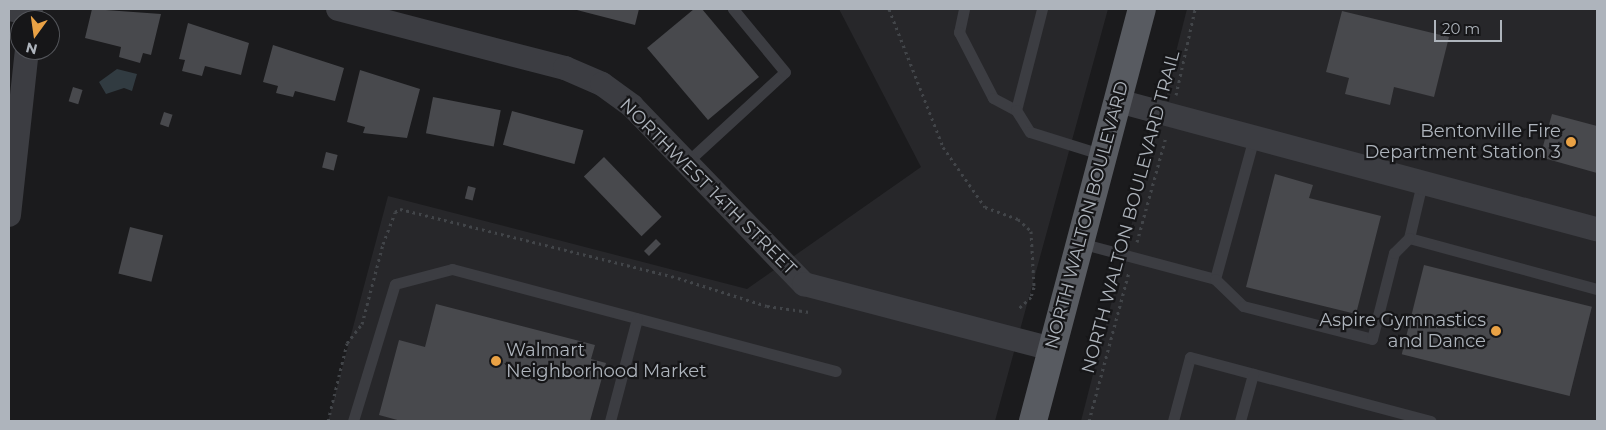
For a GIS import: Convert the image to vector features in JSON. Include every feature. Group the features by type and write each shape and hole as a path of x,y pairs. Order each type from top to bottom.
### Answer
{"main road":[{"name":"NORTH WALTON BOULEVARD","path":"1032,421 1142,9"}],"street":[{"name":"NORTHWEST 14TH STREET","path":"338,9 565,68 602,84 632,106 804,284 1052,349"},
{"path":"9,215 26,60"},
{"path":"1118,101 1597,229"}],"lane":[{"path":"686,162 785,72 733,9"},
{"path":"964,9 959,32 992,98 1016,110 1030,132 1104,155"},
{"path":"1016,110 1042,9"},
{"path":"1216,279 1254,137"},
{"path":"1080,243 1216,279 1243,306 1372,339 1394,253 1409,238 1422,183"},
{"path":"1409,238 1597,289"},
{"path":"354,421 395,284 418,275 452,269 836,371"},
{"path":"610,421 637,319"},
{"path":"1173,421 1190,357 1431,421"},
{"path":"1240,421 1253,374"}],"path":[{"path":"889,9 943,147 985,207 1018,219 1031,231 1034,287 1032,297 1018,309"},
{"name":"NORTH WALTON BOULEVARD TRAIL","path":"1089,421 1171,116 1195,9"}],"shaded area":[{"path":"839,9 1108,9 995,421 328,421 388,196 747,289 921,167"},
{"path":"1187,9 1597,9 1597,421 1081,421"},
{"path":"117,69 137,74 132,91 124,88 106,94 99,82"}],"building":[{"path":"92,9 161,14 151,55 143,53 140,63 119,57 121,47 85,38"},
{"path":"573,9 639,9 635,25"},
{"path":"694,9 702,9 759,77 708,120 647,48"},
{"path":"1342,11 1449,37 1434,97 1394,87 1390,105 1345,94 1349,78 1326,72"},
{"path":"188,23 249,43 241,75 205,66 202,76 182,71 185,60 179,59"},
{"path":"273,45 344,68 335,101 295,91 293,97 276,93 278,86 263,82"},
{"path":"360,70 420,89 407,138 363,133 365,127 347,122"},
{"path":"73,87 83,90 78,104 69,101"},
{"path":"433,97 501,110 494,146 426,133"},
{"path":"512,111 583,130 574,164 503,145"},
{"path":"164,112 173,115 169,127 160,124"},
{"name":"Bentonville Fire Department Station 3","path":"1552,114 1597,126 1597,173 1540,157"},
{"path":"326,152 338,155 334,170 322,168"},
{"path":"604,157 662,217 642,236 584,176"},
{"path":"1275,174 1313,185 1309,198 1381,216 1356,314 1246,287"},
{"path":"468,186 476,188 473,201 465,199"},
{"path":"130,227 163,235 151,282 118,274"},
{"path":"656,239 661,244 649,256 644,251"},
{"name":"Aspire Gymnastics and Dance","path":"1424,265 1592,307 1570,396 1402,354"},
{"name":"Walmart Neighborhood Market","path":"436,304 595,345 591,359 606,363 590,421 401,421 379,415 399,340 425,347"}],"place":[{"name":"Bentonville Fire Department Station 3","path":"1571,142"},
{"name":"Aspire Gymnastics and Dance","path":"1496,331"},
{"name":"Walmart Neighborhood Market","path":"496,361"}]}
